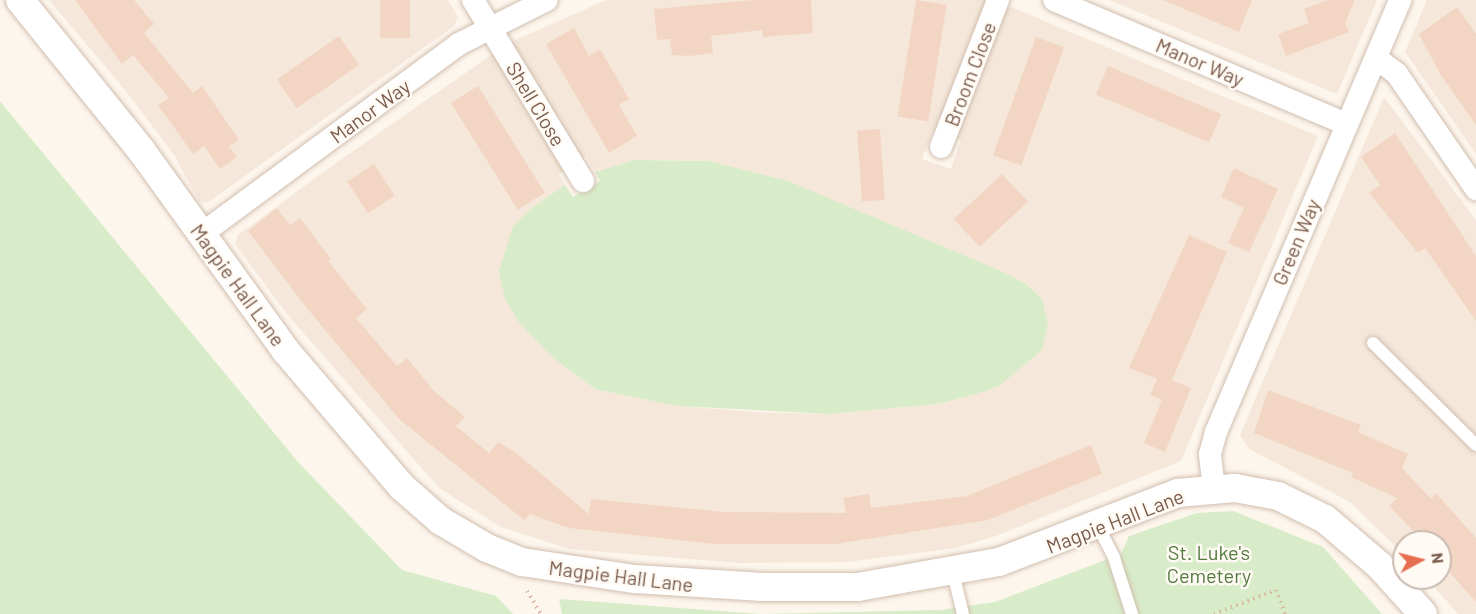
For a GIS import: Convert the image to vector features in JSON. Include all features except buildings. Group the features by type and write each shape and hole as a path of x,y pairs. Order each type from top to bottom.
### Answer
{"street":[{"name":"Magpie Hall Lane","path":"20,0 119,122 285,350 402,487 441,521 487,548 522,562 573,573 699,585 858,587 953,573 1033,552 1178,494 1214,488 1257,489 1325,519 1380,566 1423,614"},
{"name":"Shell Close","path":"473,0 583,181"},
{"name":"Manor Way","path":"200,236 459,44 547,0"},
{"name":"Broom Close","path":"941,147 998,0"},
{"name":"Manor Way","path":"1054,0 1347,124"},
{"name":"Green Way","path":"1214,488 1210,454 1216,432 1400,0"},
{"path":"1376,58 1397,74 1472,176"}],"lane":[{"path":"1373,343 1476,445"},
{"path":"1098,526 1114,558 1132,614"},
{"path":"953,573 963,614"}],"path":[{"path":"1214,614 1276,590 1285,614"}],"shaded area":[{"path":"49,0 448,0 458,17 454,26 207,203 199,201 174,155 125,90"},
{"path":"606,0 990,0 940,132 933,130 922,159 951,169 961,140 955,137 1006,8 1011,7 1318,136 1181,461 996,536 956,548 848,562 739,563 569,549 501,527 439,488 286,313 235,244 238,235 326,170 494,53 565,170 559,174 565,185 529,210 552,357 595,389 677,406 756,412 829,414 938,404 973,395 1048,325 1042,299 1025,283 709,161 635,160 595,172 586,156 580,160 509,43"},
{"path":"1109,0 1377,0 1337,94"},
{"path":"1427,0 1476,0 1476,154 1405,52"},
{"path":"1384,97 1476,220 1476,614 1458,614 1437,590 1452,590 1452,530 1392,530 1392,543 1350,502 1249,449 1240,435"}],"green space":[{"path":"0,101 298,462 402,570 496,596 513,614 0,614"},
{"path":"635,160 709,161 788,181 1001,271 1025,283 1042,299 1048,325 1042,350 999,386 973,395 938,404 829,414 677,406 595,389 552,357 518,321 505,299 499,271 513,226 529,210 565,185 573,197 600,181 595,172"},
{"name":"St. Luke's Cemetery","path":"1233,511 1323,547 1382,614 761,614 940,610 995,602 1121,554 1129,536 1197,513"},
{"path":"559,599 761,614 562,614"}]}
